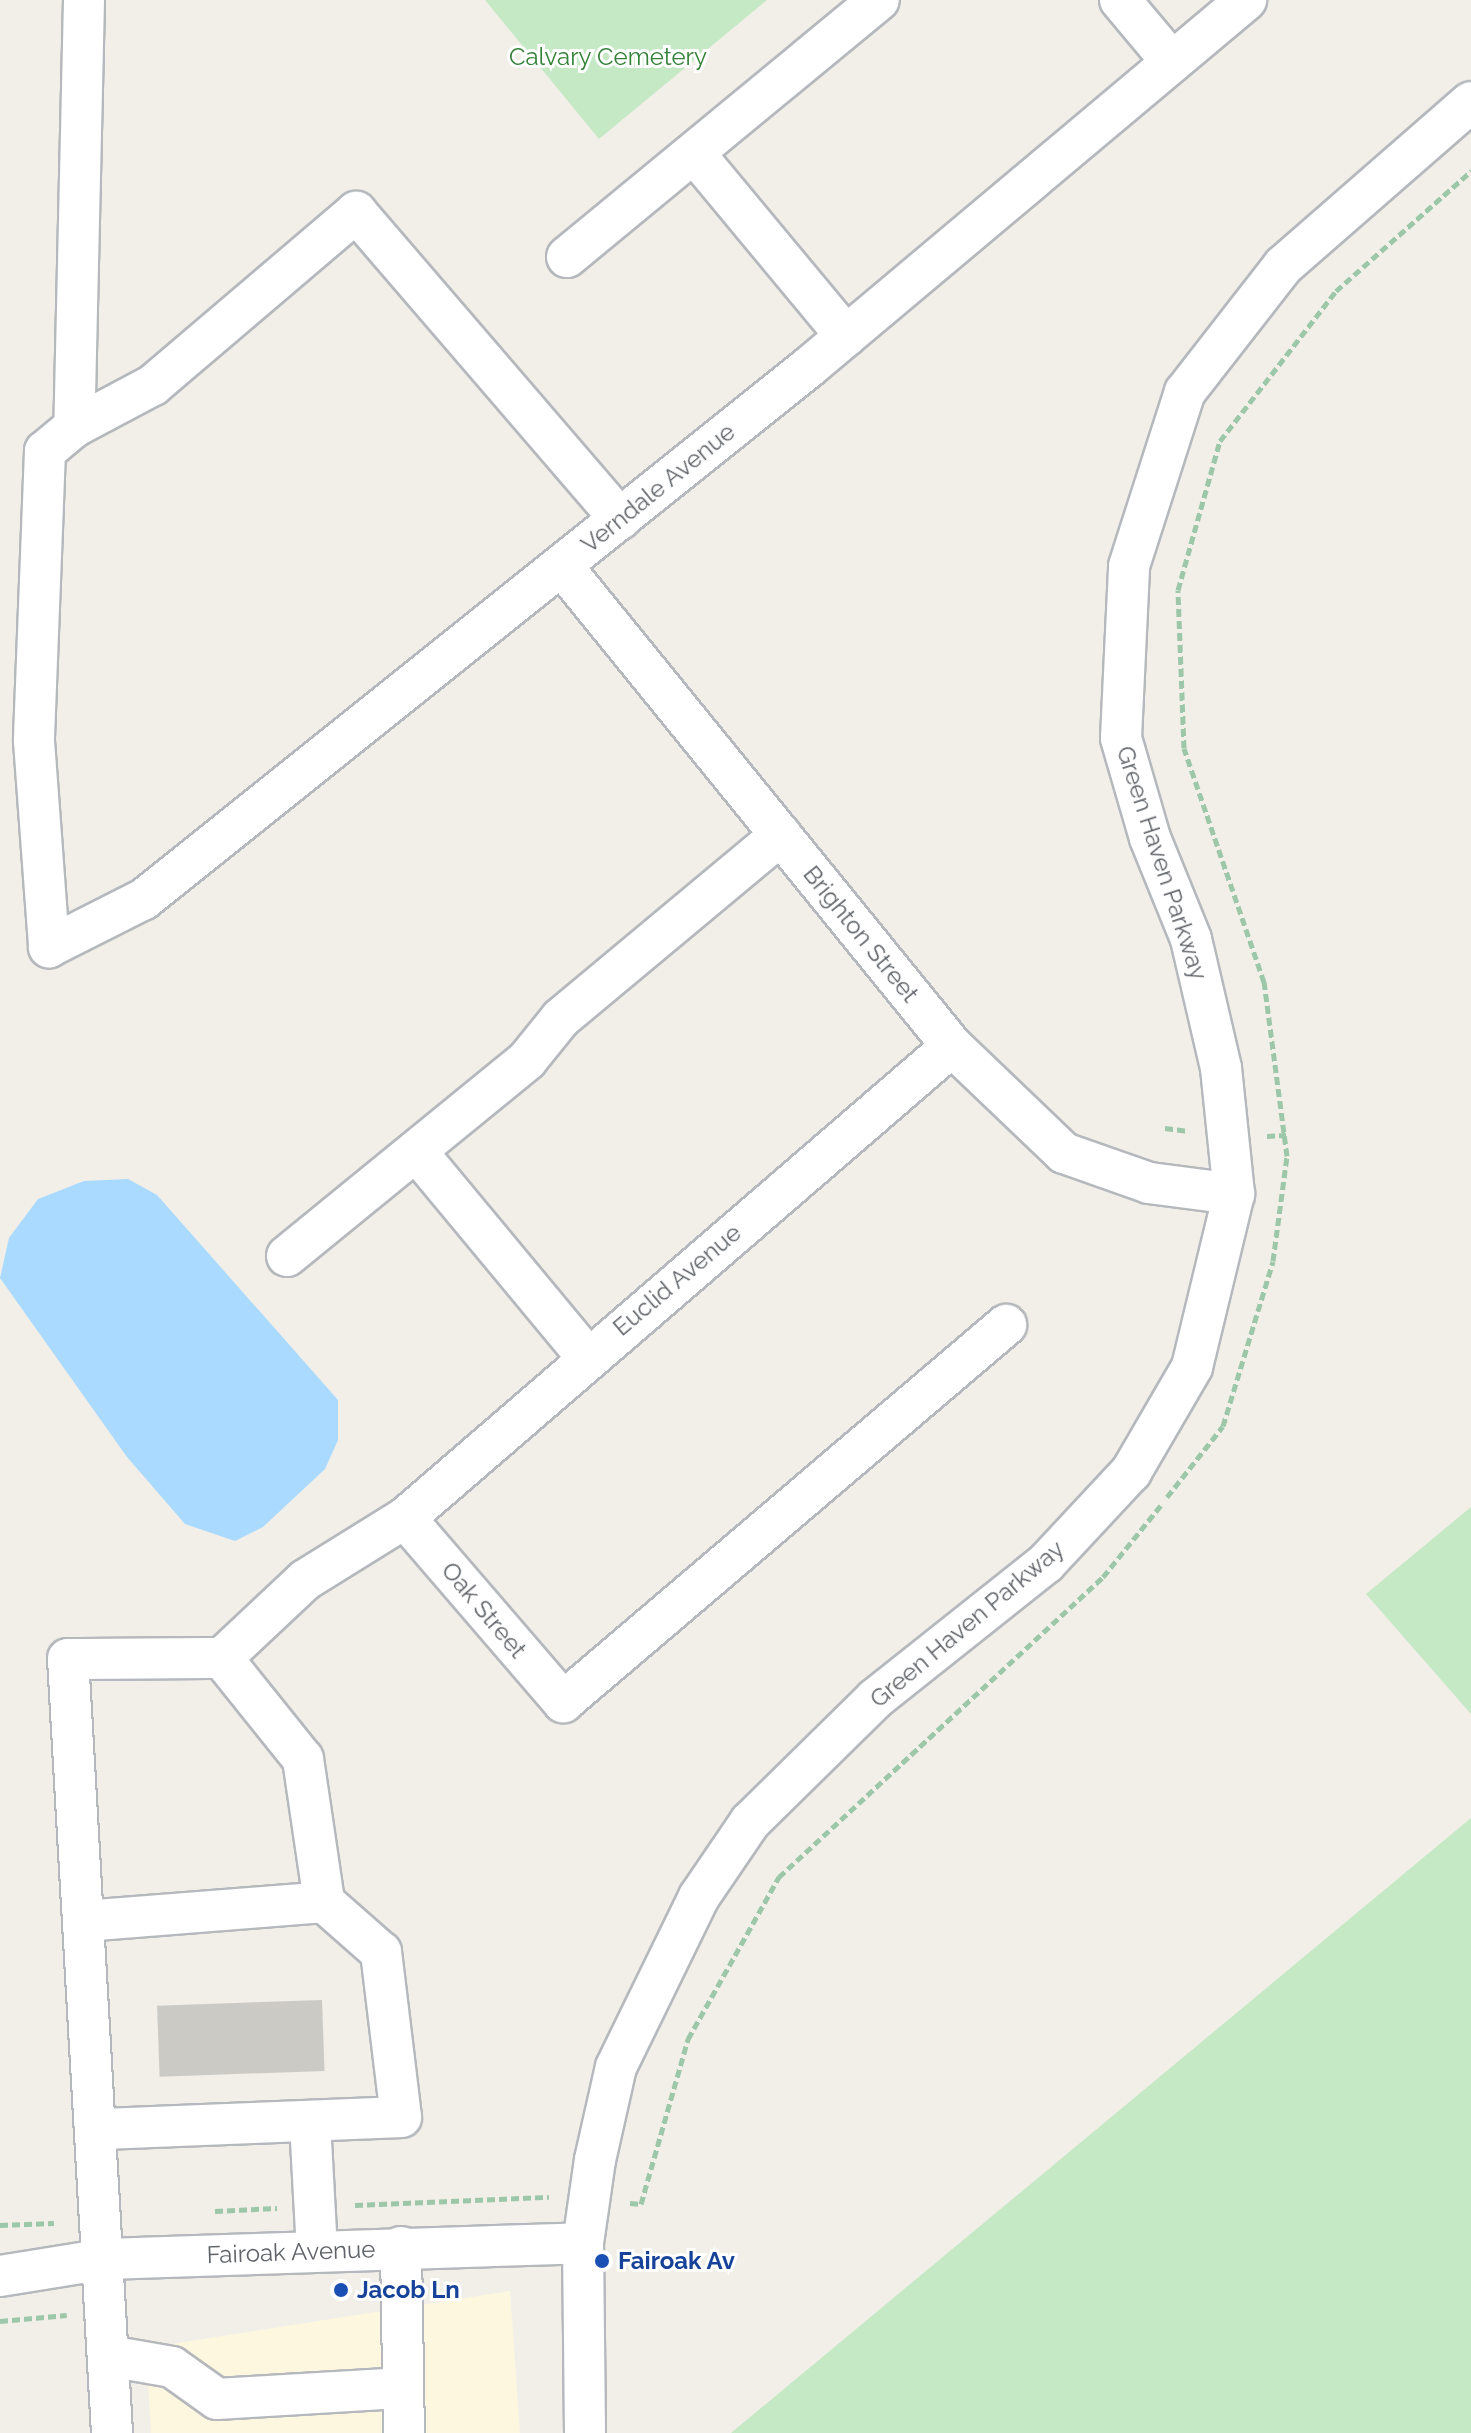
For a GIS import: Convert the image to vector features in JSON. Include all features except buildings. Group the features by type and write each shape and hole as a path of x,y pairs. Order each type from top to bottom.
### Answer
{"street":[{"path":"84,0 74,427 153,385 356,212 620,519"},
{"path":"567,257 879,0"},
{"path":"1120,0 1172,62"},
{"name":"Verndale Avenue","path":"74,427 45,451 34,741 49,947 144,899 846,336 1246,0"},
{"name":"Green Haven Parkway","path":"585,2433 583,2243 616,2067 699,1897 750,1822 795,1777 875,1699 1046,1563 1131,1472 1192,1367 1234,1194 1221,1068 1191,939 1150,838 1121,738 1129,566 1185,392 1283,266 1471,102"},
{"path":"694,153 846,336"},
{"name":"Brighton Street","path":"562,566 952,1046 1064,1153 1149,1183 1234,1194"},
{"path":"287,1256 527,1060 561,1018 781,835"},
{"name":"Euclid Avenue","path":"222,1658 305,1580 405,1518 587,1357 952,1046"},
{"path":"416,1151 587,1357"},
{"name":"Oak Street","path":"405,1518 563,1702 1006,1325"},
{"path":"98,2129 401,2117 381,1952 324,1902 303,1759 222,1658 68,1659 106,2259 112,2433"},
{"path":"84,1921 324,1902"},
{"path":"310,2122 317,2251"},
{"name":"Fairoak Avenue","path":"0,2276 106,2259 583,2243"},
{"path":"401,2247 400,2388 404,2433"},
{"path":"109,2356 172,2367 217,2399 400,2388"}],"path":[{"path":"0,2321 68,2315"}],"shaded area":[{"path":"510,2291 520,2433 151,2433 146,2348"}],"green space":[{"name":"Calvary Cemetery","path":"485,0 767,0 599,139"},
{"path":"1471,1507 1471,1714 1366,1594"},
{"path":"1471,1818 1471,2433 731,2433"}],"water":[{"path":"128,1179 157,1195 338,1400 338,1440 325,1469 263,1527 235,1541 185,1524 127,1457 0,1278 9,1238 38,1199 84,1181"}],"place":[{"name":"Fairoak Av","path":"602,2261"},
{"name":"Jacob Ln","path":"341,2290"}]}
